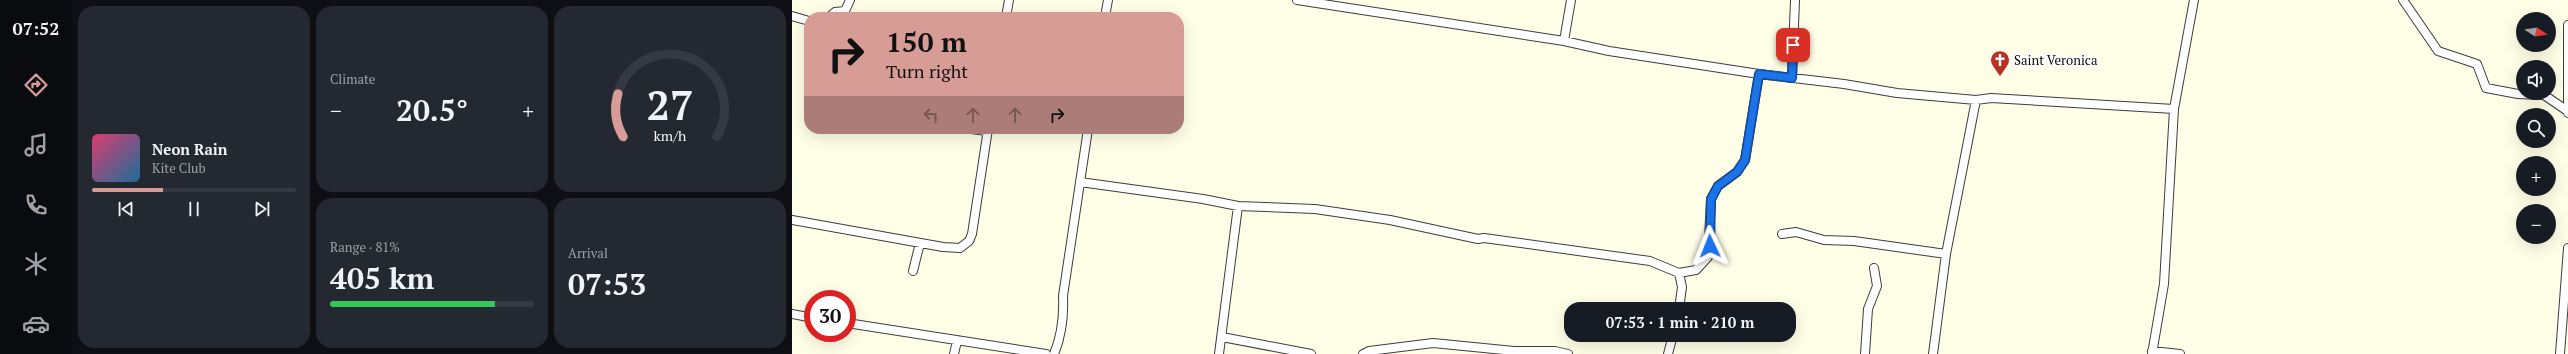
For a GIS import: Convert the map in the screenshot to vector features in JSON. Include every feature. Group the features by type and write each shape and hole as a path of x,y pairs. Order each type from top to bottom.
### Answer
{"street":[{"path":"835,12 845,11 850,0"},
{"path":"1007,12 1009,0"},
{"path":"1106,12 1108,0"},
{"path":"1297,0 1564,41 1609,51 1897,93 1976,100 1991,98 2174,109"},
{"path":"1564,41 1571,0"},
{"path":"1792,78 1795,0"},
{"path":"2180,354 2152,352 2164,284 2174,109 2194,0"},
{"path":"2403,0 2438,51 2477,64 2486,88 2518,94 2544,96 2567,112"},
{"path":"792,16 804,20"},
{"path":"2567,112 2568,25"},
{"path":"1080,182 1203,199 1238,206 1315,209 1383,219 1478,239 1484,238 1528,242 1650,261 1679,273 1696,270 1708,257 1711,199 1718,186 1737,172 1745,160 1759,74"},
{"path":"1933,354 1946,254 1976,100"},
{"path":"792,220 920,243 960,248 968,241 974,226 987,134"},
{"path":"1054,354 1060,340 1064,315 1063,296 1087,134"},
{"path":"1219,354 1238,206"},
{"path":"1782,234 1796,232 1835,242 1854,242 1946,254"},
{"path":"913,271 920,243"},
{"path":"2560,354 2568,248"},
{"path":"1865,354 1868,309 1877,286 1874,268"},
{"path":"1679,273 1682,287 1680,302"},
{"path":"792,314 804,316"},
{"path":"856,324 1046,354"},
{"path":"1222,337 1311,354"},
{"path":"954,354 957,341"},
{"path":"1668,354 1671,342"},
{"path":"1363,354 1368,351 1433,343 1514,351 1555,351 1568,354"}],"place":[{"name":"Saint Veronica","path":"2000,77"}],"route":[{"path":"1710,246 1709,232 1711,199 1718,186 1737,172 1745,160 1759,74 1792,78 1793,45"}]}
